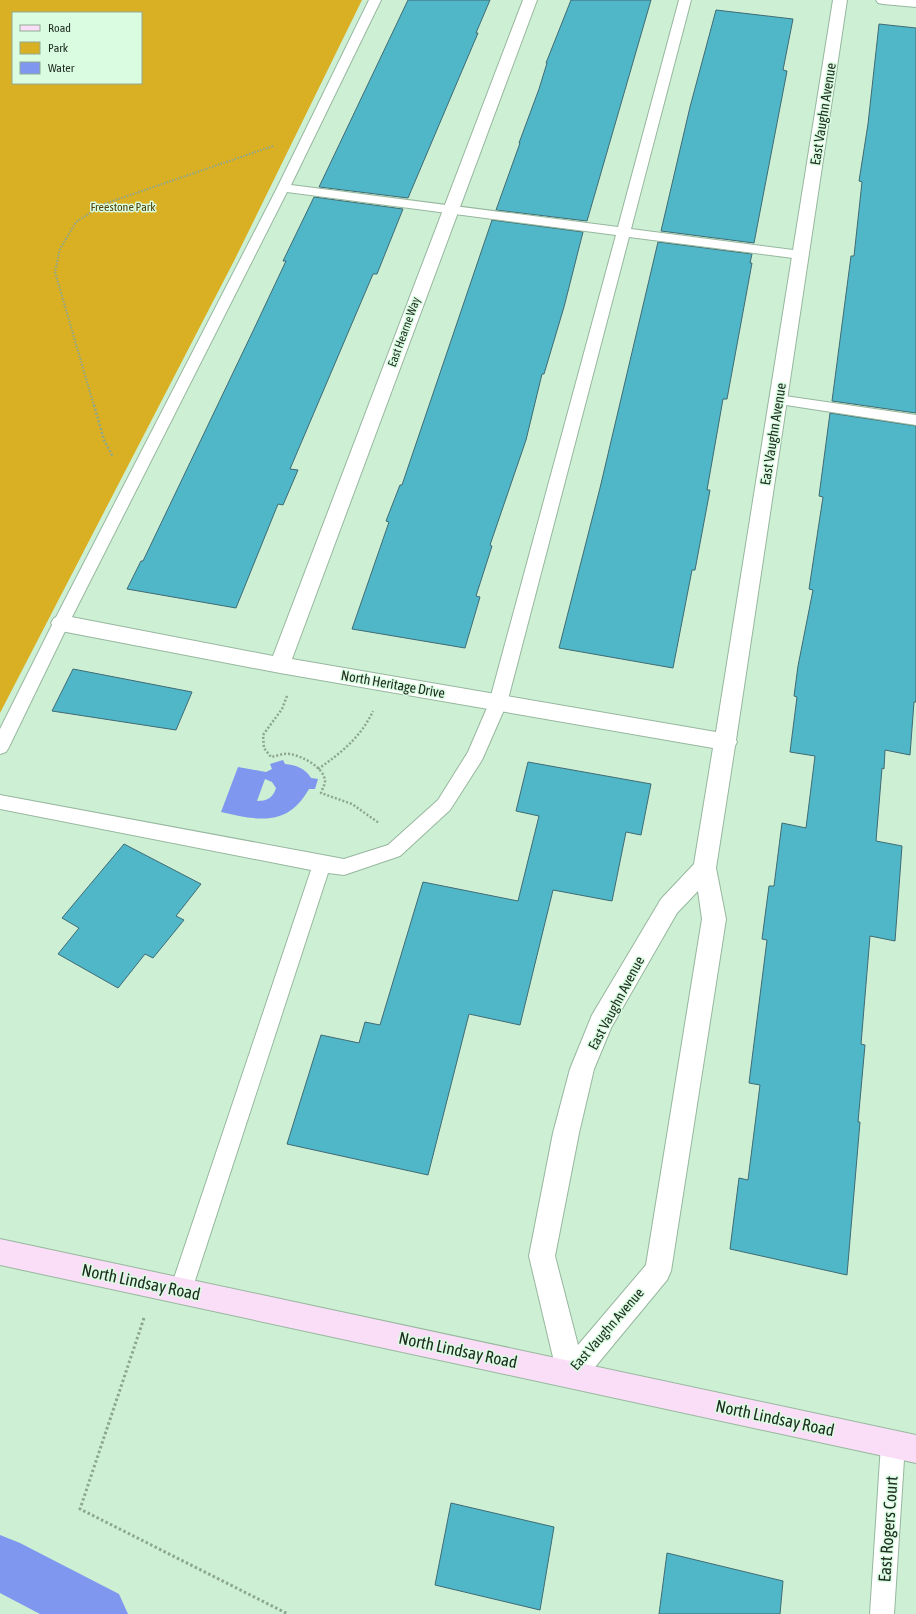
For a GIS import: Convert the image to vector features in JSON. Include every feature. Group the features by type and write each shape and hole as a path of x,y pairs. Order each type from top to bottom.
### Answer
{"main road":[{"name":"North Lindsay Road","path":"0,1252 155,1284 904,1446"}],"street":[{"name":"East Hearne Way","path":"289,666 450,210 530,0"},
{"name":"East Vaughn Avenue","path":"571,1374 658,1271 714,919 705,868 726,742 840,0"},
{"path":"883,0 916,3"},
{"name":"North Heritage Drive","path":"61,622 289,666 726,742"},
{"name":"East Vaughn Avenue","path":"571,1374 542,1256 566,1133 582,1069 602,1023 668,906 705,868"}],"lane":[{"path":"0,747 61,622 283,188 375,0"},
{"path":"0,802 344,867 394,851 444,804 476,755 498,703 685,0"},
{"path":"283,188 801,256"},
{"path":"778,400 916,420"},
{"path":"181,1290 322,864"},
{"name":"East Rogers Court","path":"882,1614 904,1446"}],"path":[{"path":"114,458 104,440 55,272 60,249 76,222 104,204 274,145"},
{"path":"289,666 282,709 263,735 264,748 271,757 288,754 301,758 318,769 322,773 325,783 322,793 337,796 358,806 402,843"},
{"path":"318,769 344,750 368,724 383,682"},
{"path":"155,1284 80,1509 288,1614"}],"green space":[{"name":"Freestone Park","path":"0,0 362,0 235,259 0,713"}],"water":[{"path":"283,760 285,764 300,768 311,778 318,779 315,789 309,789 300,802 281,816 259,819 221,812 238,767 266,772 272,769 270,764","holes":["265,779 272,782 276,788 271,797 267,800 257,801"]}],"building":[{"path":"408,0 490,0 476,33 478,33 408,198 319,187"},
{"path":"571,0 651,0 587,221 496,210 539,89 546,63"},
{"path":"716,10 793,19 783,70 787,71 754,243 661,231 690,107"},
{"path":"879,24 916,28 916,413 832,401 851,256 854,256 862,182 859,181 868,124"},
{"path":"314,197 403,209 377,274 373,274 290,469 298,470 283,505 278,504 236,608 127,589 141,561 143,561 253,331 286,261 283,261"},
{"path":"492,220 583,232 564,307 544,374 542,374 526,440 490,545 492,546 476,596 480,597 465,648 352,629 389,522 386,521 400,485 402,485"},
{"path":"658,242 752,254 750,263 752,263 727,399 723,399 707,490 710,490 695,570 692,570 673,668 559,648 600,488"},
{"path":"830,413 916,426 916,702 914,702 910,755 885,750 884,769 882,768 876,841 902,846 895,941 870,936 861,1044 865,1045 858,1122 860,1122 847,1275 730,1249 739,1178 748,1180 760,1085 749,1083 767,940 762,939 769,886 774,886 782,823 806,828 815,756 790,752 797,697 794,696 798,666 813,590 809,589 823,497 819,496"},
{"path":"73,669 192,692 176,730 52,711"},
{"path":"528,762 651,784 641,835 626,832 612,901 553,890 520,1025 469,1014 428,1175 287,1144 321,1035 359,1043 365,1022 380,1025 423,882 518,901 539,816 516,811"},
{"path":"124,844 201,884 176,916 184,920 153,958 145,954 118,988 58,954 79,928 62,918"},
{"path":"451,1503 554,1527 540,1610 435,1585"},
{"path":"667,1553 783,1581 780,1614 659,1614"}],"waterway":[{"path":"0,1563 99,1614"}]}
